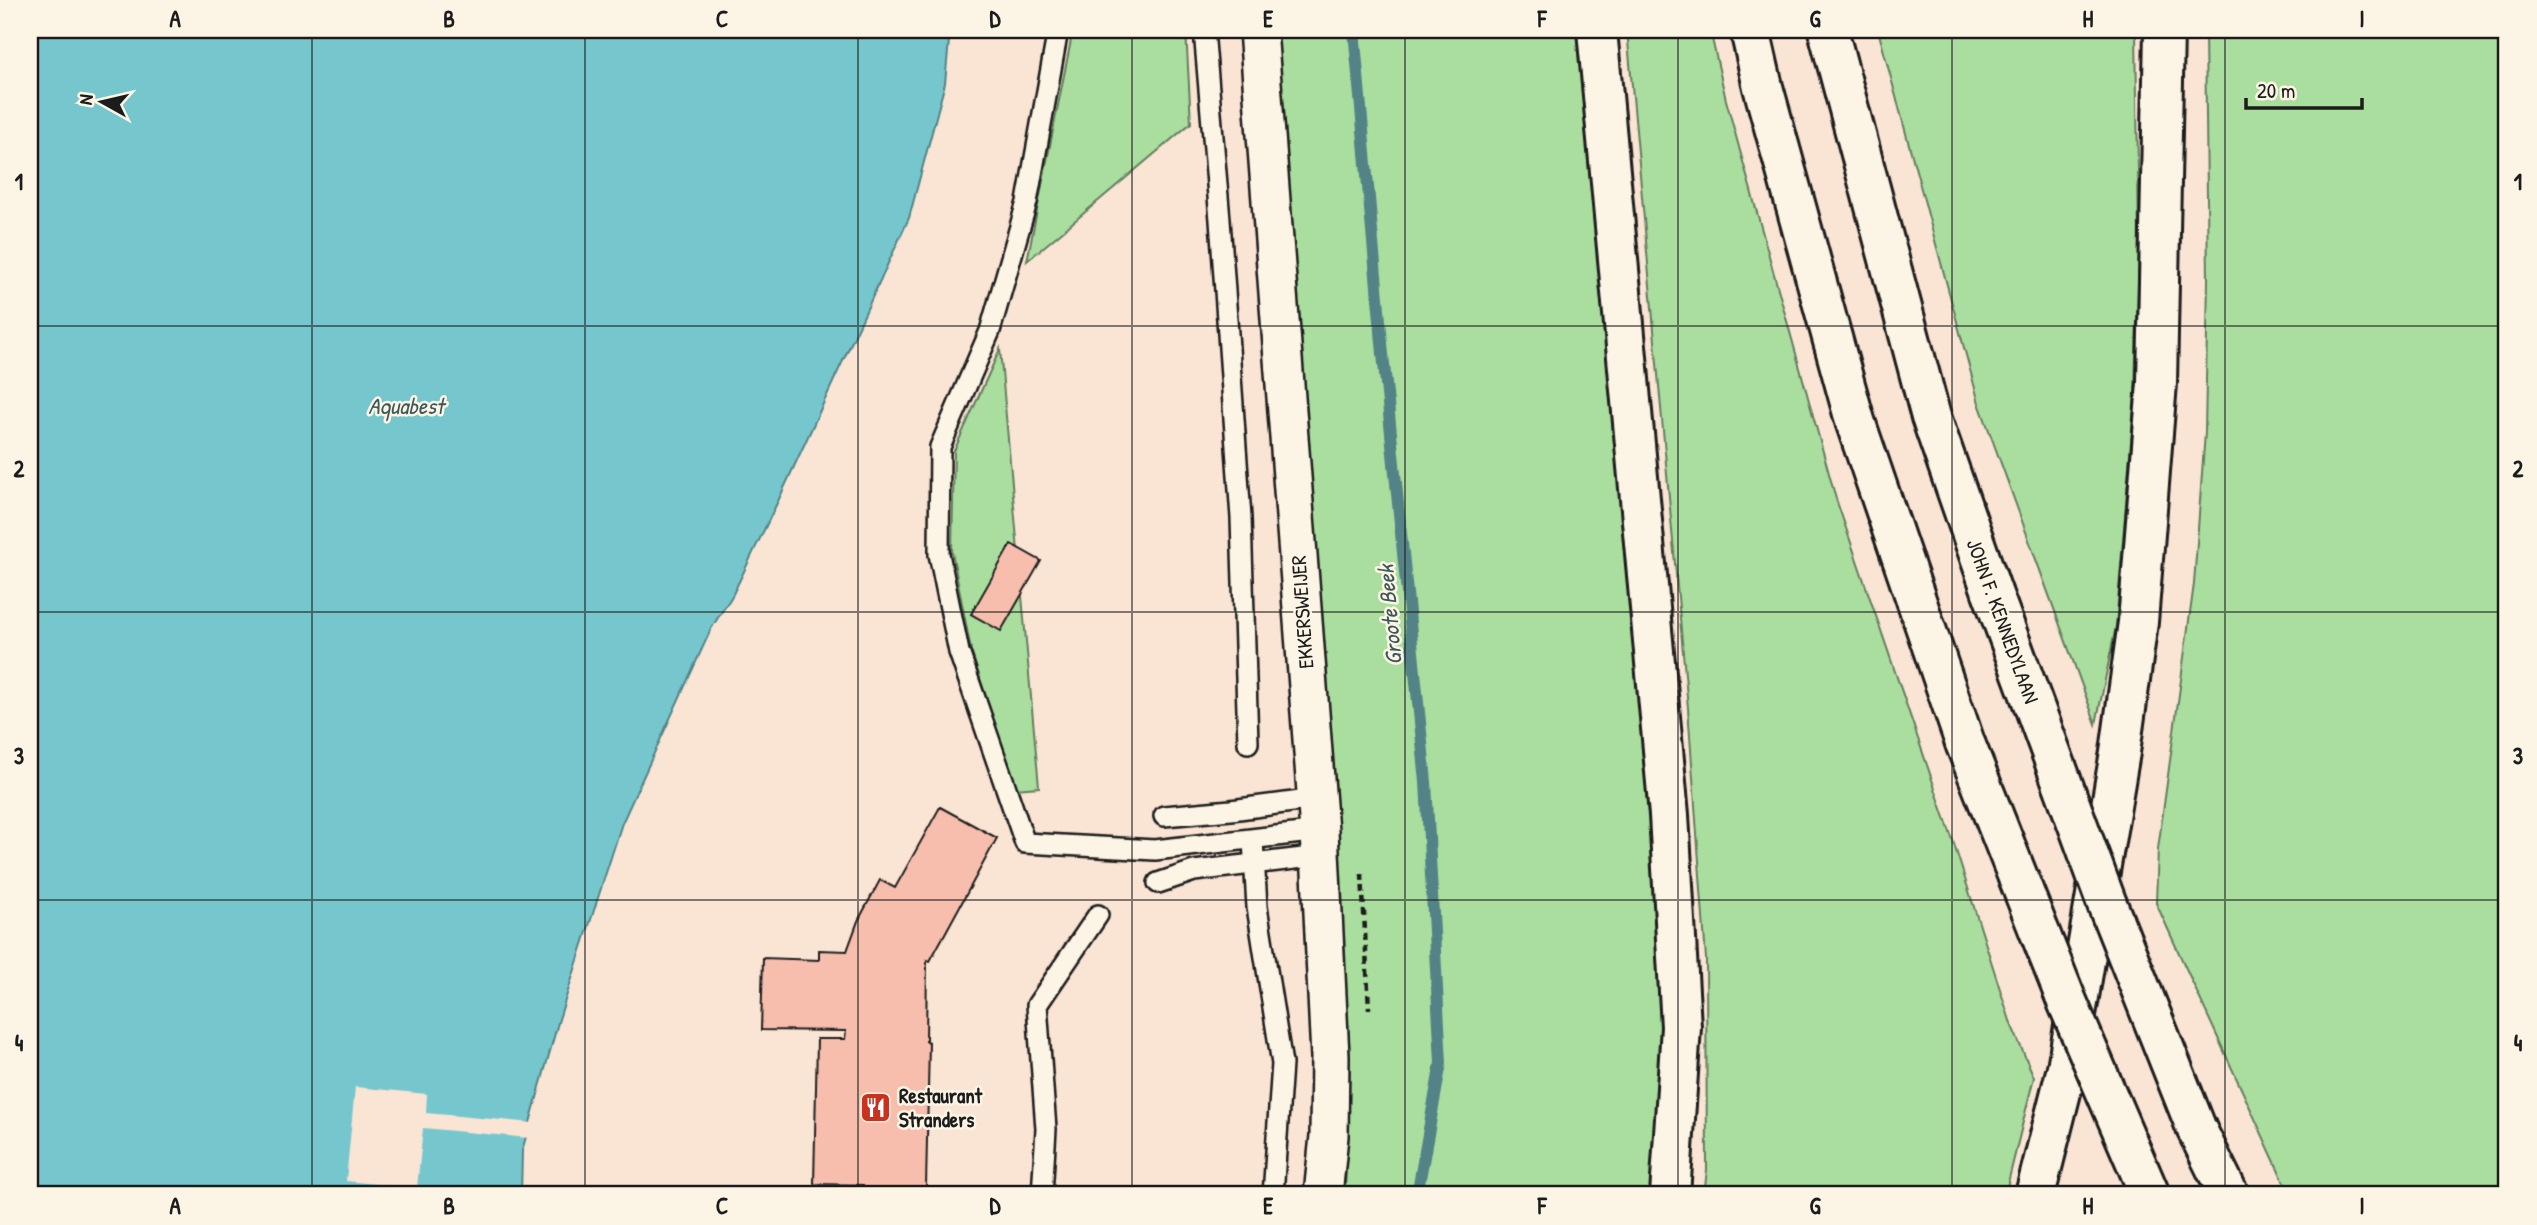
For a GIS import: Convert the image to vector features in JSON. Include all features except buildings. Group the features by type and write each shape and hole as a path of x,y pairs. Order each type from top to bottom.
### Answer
{"highway":[{"path":"1597,30 1669,815 1681,1027 1670,1195"},
{"path":"1750,30 1763,87 1855,421 1965,743 2066,999 2150,1195"},
{"name":"JOHN F. KENNEDYLAAN","path":"1828,30 1931,417 1992,592 2107,904 2197,1130 2229,1195"},
{"path":"2035,1195 2067,1068 2120,752 2138,622 2157,383 2164,30"}],"street":[{"name":"EKKERSWEIJER","path":"1258,30 1318,829 1329,1057 1329,1136 1323,1195"}],"lane":[{"path":"1058,30 1027,202 990,331 940,447 939,554 959,653 1025,843 1155,850 1253,840 1318,829"},
{"path":"1203,30 1220,220 1241,517 1248,743"},
{"path":"1164,816 1318,829"},
{"path":"1158,883 1194,871 1255,864 1318,829"},
{"path":"1253,840 1257,906 1282,1064 1273,1195"},
{"path":"1042,1195 1046,1129 1037,1005 1098,915"}],"green space":[{"path":"1073,30 1186,30 1191,123 1027,261"},
{"path":"1275,30 1581,30 1635,610 1665,1030 1652,1195 1345,1195 1350,1058 1333,760"},
{"path":"1627,30 1710,30 1726,100 1836,499 1954,844 2011,1024 2034,1077 2005,1195 1704,1195 1707,1170 1706,959 1688,708"},
{"path":"1878,30 2136,30 2139,241 2135,392 2116,626 2096,724 1979,403"},
{"path":"2205,30 2507,30 2507,1195 2290,1195 2156,903 2158,849 2194,584 2205,432 2208,280"},
{"path":"1000,349 1039,787 1015,789 971,650 952,552 954,451"}],"water":[{"name":"Aquabest","path":"30,30 950,30 945,83 909,218 779,499 732,596 712,627 622,823 559,1019 522,1151 521,1195 30,1195"}],"pier":[{"path":"355,1087 427,1094 426,1113 533,1123 529,1138 423,1128 417,1188 346,1181"}],"waterway":[{"name":"Groote Beek","path":"1354,30 1426,782 1441,1063 1417,1195"}],"place":[{"name":"Restaurant Stranders","path":"876,1107"}]}
